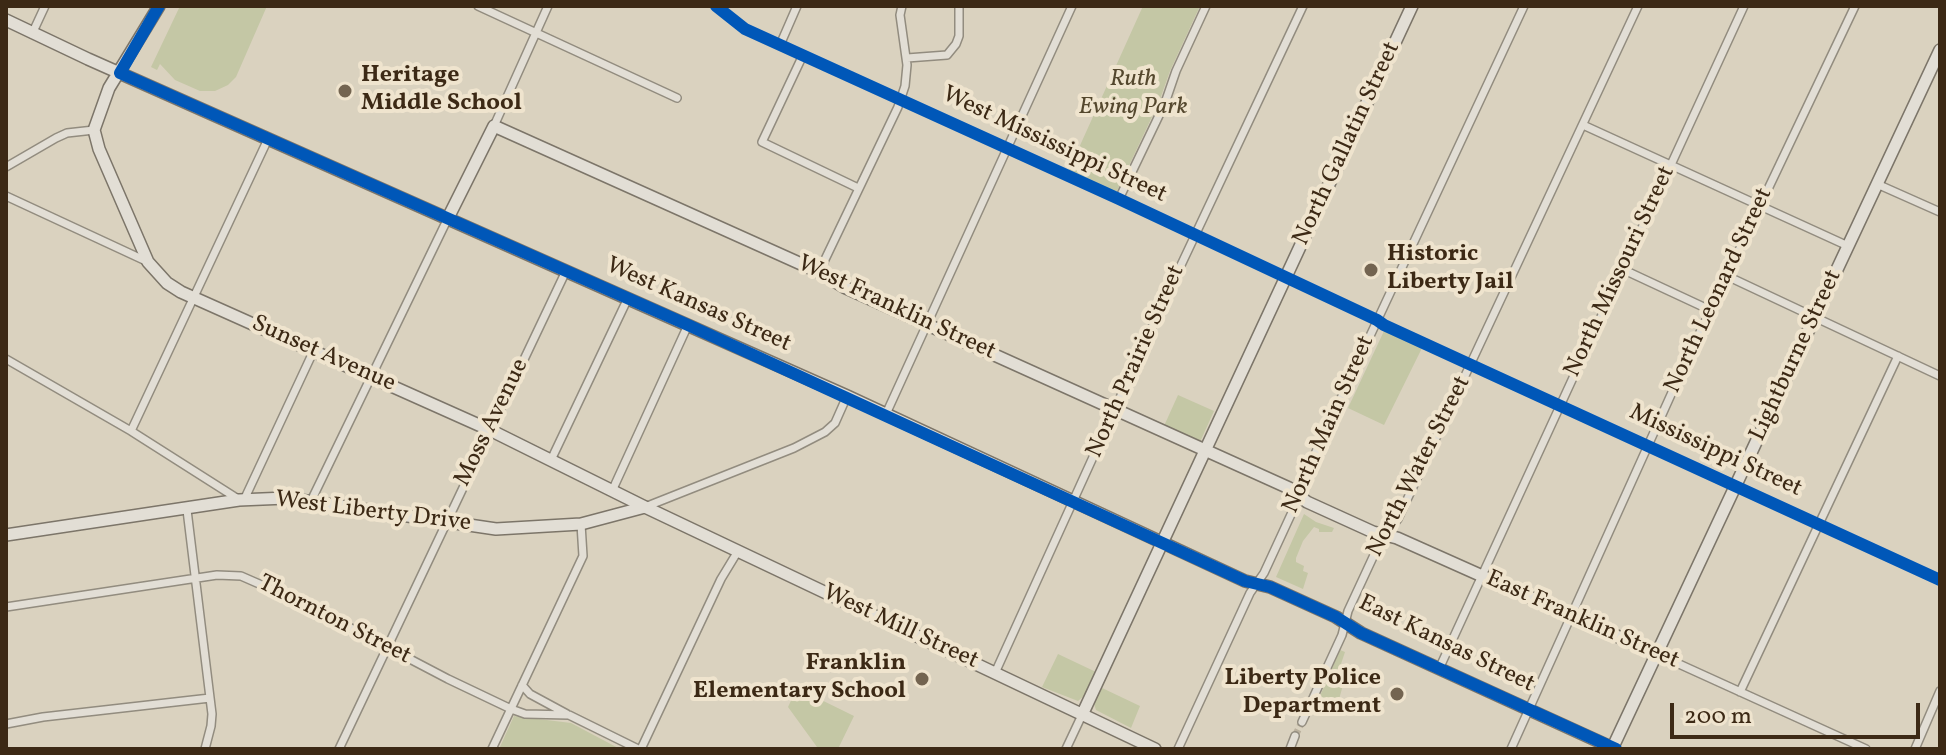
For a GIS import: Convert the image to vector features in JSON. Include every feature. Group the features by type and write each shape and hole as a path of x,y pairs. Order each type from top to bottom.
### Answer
{"street":[{"path":"32,34 45,6"},
{"path":"148,262 99,149 94,130 103,102 159,6"},
{"path":"478,6 677,98"},
{"path":"311,501 494,126 548,6"},
{"name":"West Mississippi Street","path":"716,6 745,29 1472,364"},
{"path":"780,45 797,6"},
{"path":"819,272 905,86 907,58 900,15 902,6"},
{"path":"907,58 947,55 959,36 959,6"},
{"path":"886,414 1072,6"},
{"path":"1119,199 1165,103 1206,6"},
{"name":"North Prairie Street","path":"995,673 1303,6"},
{"name":"North Gallatin Street","path":"1082,715 1412,6"},
{"name":"North Main Street","path":"1178,749 1256,583 1263,576 1377,320 1524,6"},
{"name":"North Water Street","path":"1302,722 1380,542 1398,519 1638,6"},
{"name":"North Missouri Street","path":"1439,669 1744,6"},
{"name":"North Leonard Street","path":"1511,749 1710,310 1855,6"},
{"name":"West Kansas Street","path":"6,20 847,396 1248,582 1256,583"},
{"name":"Lightburne Street","path":"1614,749 1940,50"},
{"path":"803,55 762,142 858,188"},
{"path":"1583,125 1848,246"},
{"name":"West Franklin Street","path":"494,126 819,272 844,287 1298,494"},
{"path":"6,167 67,133 94,130"},
{"path":"131,431 268,139"},
{"path":"1877,184 1940,212"},
{"name":"Sunset Avenue","path":"6,196 148,262 167,283 193,297 490,430 645,507"},
{"path":"1622,269 1710,310"},
{"name":"Moss Avenue","path":"339,749 566,271"},
{"path":"1727,276 1940,376"},
{"path":"551,460 628,298"},
{"path":"612,491 688,325"},
{"path":"6,359 242,500 314,350"},
{"path":"1740,692 1898,356"},
{"name":"Mississippi Street","path":"1472,364 1940,580"},
{"path":"645,507 794,448 825,432 835,423 847,396"},
{"name":"East Franklin Street","path":"1298,494 1304,501 1379,535 1387,535 1570,615 1866,749"},
{"name":"West Liberty Drive","path":"6,535 242,500 286,498 496,529 581,524 645,507"},
{"name":"West Mill Street","path":"645,507 1155,749"},
{"path":"187,510 210,698 211,726 205,749"},
{"path":"492,749 583,556 581,524"},
{"path":"522,685 530,694 640,749 721,579 738,551"},
{"name":"Thornton Street","path":"6,607 196,577 229,575 259,582 511,709 525,714 569,715"},
{"name":"East Kansas Street","path":"1256,583 1614,749"},
{"path":"1915,749 1940,691"},
{"path":"6,724 210,698"},
{"path":"1066,749 1082,715"},
{"path":"1290,749 1295,736"}],"green space":[{"path":"180,6 267,6 236,77 228,85 215,91 200,91 175,80 160,64 157,70 151,67"},
{"name":"Ruth Ewing Park","path":"1143,6 1200,6 1159,102 1117,191 1113,193 1068,172"},
{"path":"1384,331 1422,348 1384,425 1348,408"},
{"path":"1178,395 1214,411 1200,442 1164,426"},
{"path":"1304,514 1334,528 1332,532 1319,532 1314,527 1303,541 1296,562 1304,566 1303,571 1308,573 1303,589 1276,577"},
{"path":"1340,650 1345,652 1341,664 1348,667 1338,703 1326,700 1321,715 1313,712"},
{"path":"1058,654 1096,672 1085,695 1078,701 1042,687"},
{"path":"1100,687 1140,706 1131,728 1096,710 1093,701"},
{"path":"797,688 854,716 838,749 817,747 788,707"},
{"path":"514,716 571,723 620,749 499,749"}],"tunnel":[{"path":"1295,736 1302,722"}],"cycle path":[{"path":"159,6 120,73 688,325 1245,581 1270,587 1336,617 1361,633 1616,749"},
{"path":"716,6 745,29 1940,580"}],"place":[{"name":"Heritage Middle School","path":"345,91"},
{"name":"Historic Liberty Jail","path":"1371,270"},
{"name":"Franklin Elementary School","path":"922,679"},
{"name":"Liberty Police Department","path":"1397,694"}]}
